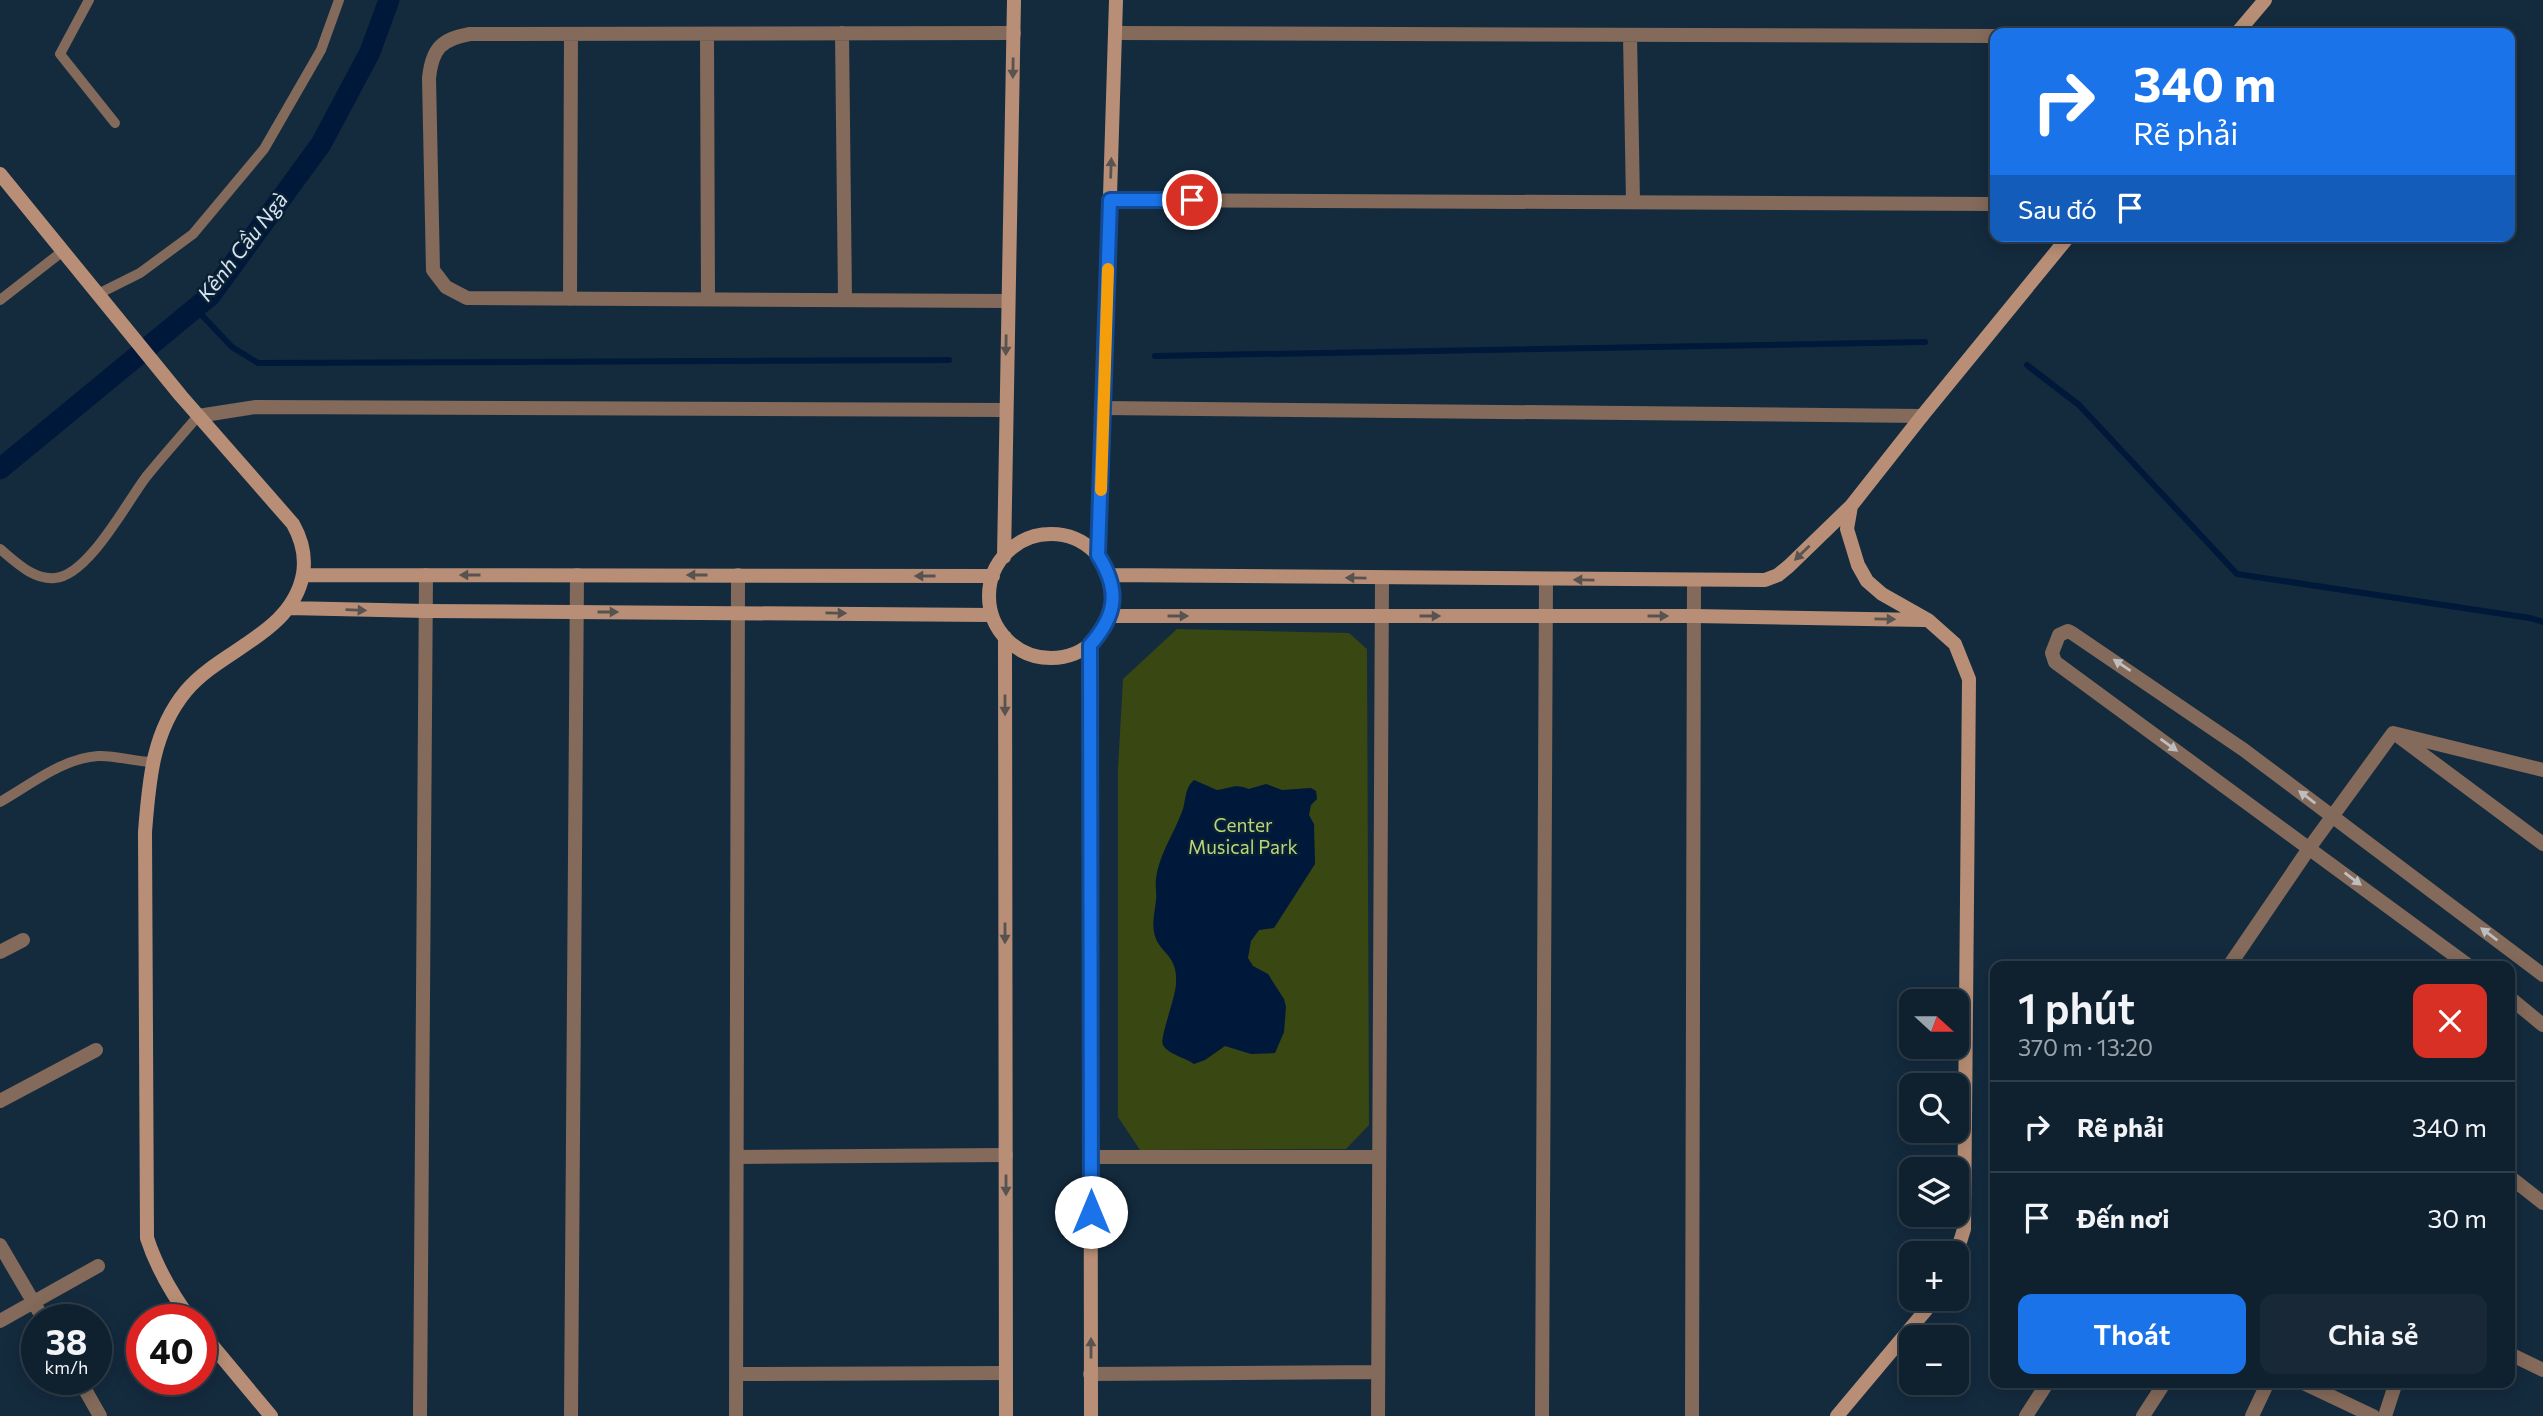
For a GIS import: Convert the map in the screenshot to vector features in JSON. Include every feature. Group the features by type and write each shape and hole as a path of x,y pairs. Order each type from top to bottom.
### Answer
{"street":[{"path":"1004,556 1004,410 1014,0"},
{"path":"1098,555 1116,0"},
{"path":"2240,28 2265,0"},
{"path":"842,33 845,300"},
{"path":"1007,301 467,298 446,287 433,270 429,78 431,64 439,47 452,37 470,34 1014,33"},
{"path":"1115,33 1990,36"},
{"path":"570,299 571,34"},
{"path":"707,34 708,299"},
{"path":"1630,35 1633,202"},
{"path":"0,174 181,396 293,524 302,540 304,565 299,593 281,618 200,677 185,692 170,715 157,745 149,774 145,832 147,1238 155,1263 180,1304"},
{"path":"1110,200 1990,204"},
{"path":"1110,575 1765,580 1778,575 1851,506 2064,242"},
{"path":"198,415 256,407 1004,410"},
{"path":"1103,408 1922,416"},
{"path":"1851,506 1847,529 1858,565 1867,580 1882,594 1928,620 1955,644 1969,679 1964,1229 1960,1241"},
{"path":"1045,534 1065,534 1083,542 1098,555 1110,575 1114,592 1110,616 1104,630 1090,645 1073,655 1052,659 1031,656 1012,646 998,630 992,615 989,588 1008,551 1026,539 1045,534"},
{"path":"303,575 993,576"},
{"path":"420,1416 426,575"},
{"path":"571,1416 577,575"},
{"path":"736,1416 738,575"},
{"path":"1378,1416 1382,578"},
{"path":"1542,1416 1546,580"},
{"path":"1692,1416 1694,581"},
{"path":"288,608 992,615"},
{"path":"1110,616 1694,615 1928,620"},
{"path":"2462,961 2055,662 2052,653 2059,635 2068,631 2092,645 2244,750 2543,975"},
{"path":"1005,637 1006,1416"},
{"path":"1090,645 1091,1416"},
{"path":"2393,733 2543,770"},
{"path":"2235,961 2310,847 2393,733"},
{"path":"2393,733 2543,844"},
{"path":"0,952 23,940"},
{"path":"2515,1002 2543,1025"},
{"path":"0,1101 96,1050"},
{"path":"737,1157 1006,1155"},
{"path":"1091,1157 1379,1157"},
{"path":"2515,1181 2543,1203"},
{"path":"0,1245 34,1302"},
{"path":"0,1321 98,1266"},
{"path":"1836,1416 1925,1311"},
{"path":"217,1351 271,1416"},
{"path":"2515,1356 2543,1370"},
{"path":"736,1374 1006,1373"},
{"path":"1090,1374 1378,1373"},
{"path":"2026,1416 2044,1388"},
{"path":"2143,1416 2161,1388"},
{"path":"2252,1416 2265,1388"},
{"path":"2313,1388 2369,1415"},
{"path":"2385,1416 2393,1388"},
{"path":"88,1395 100,1416"}],"lane":[{"path":"89,0 61,54 115,123"},
{"path":"98,294 140,273 193,234 264,149 321,50 339,0"},
{"path":"0,300 63,251"},
{"path":"0,549 40,577 57,578 68,574 97,548 147,477 198,415"},
{"path":"0,802 65,764 83,758 101,755 152,762"}],"green space":[{"name":"Center Musical Park","path":"1177,629 1349,633 1367,649 1369,1125 1346,1149 1140,1150 1118,1117 1118,769 1123,679"}],"water":[{"path":"1194,780 1217,790 1236,786 1249,789 1266,784 1282,790 1311,788 1316,791 1317,799 1311,805 1309,815 1314,824 1315,864 1274,928 1259,930 1251,941 1248,958 1253,966 1268,974 1284,999 1284,1032 1275,1053 1251,1054 1225,1046 1194,1064 1163,1045 1176,973 1171,959 1159,945 1154,932 1156,879 1164,852 1183,809 1187,790"}],"waterway":[{"name":"Kênh Cầu Ngà","path":"0,469 210,296 321,144 370,52 389,0"},
{"path":"195,308 232,347 258,363 949,360"},
{"path":"1155,356 1925,342"},
{"path":"2027,365 2079,405 2237,574 2543,622"}],"slow traffic":[{"path":"1101,490 1108,269"}],"route":[{"path":"1091,1212 1090,645 1104,630 1112,612 1114,592 1109,572 1098,555 1110,200 1192,200"}]}
